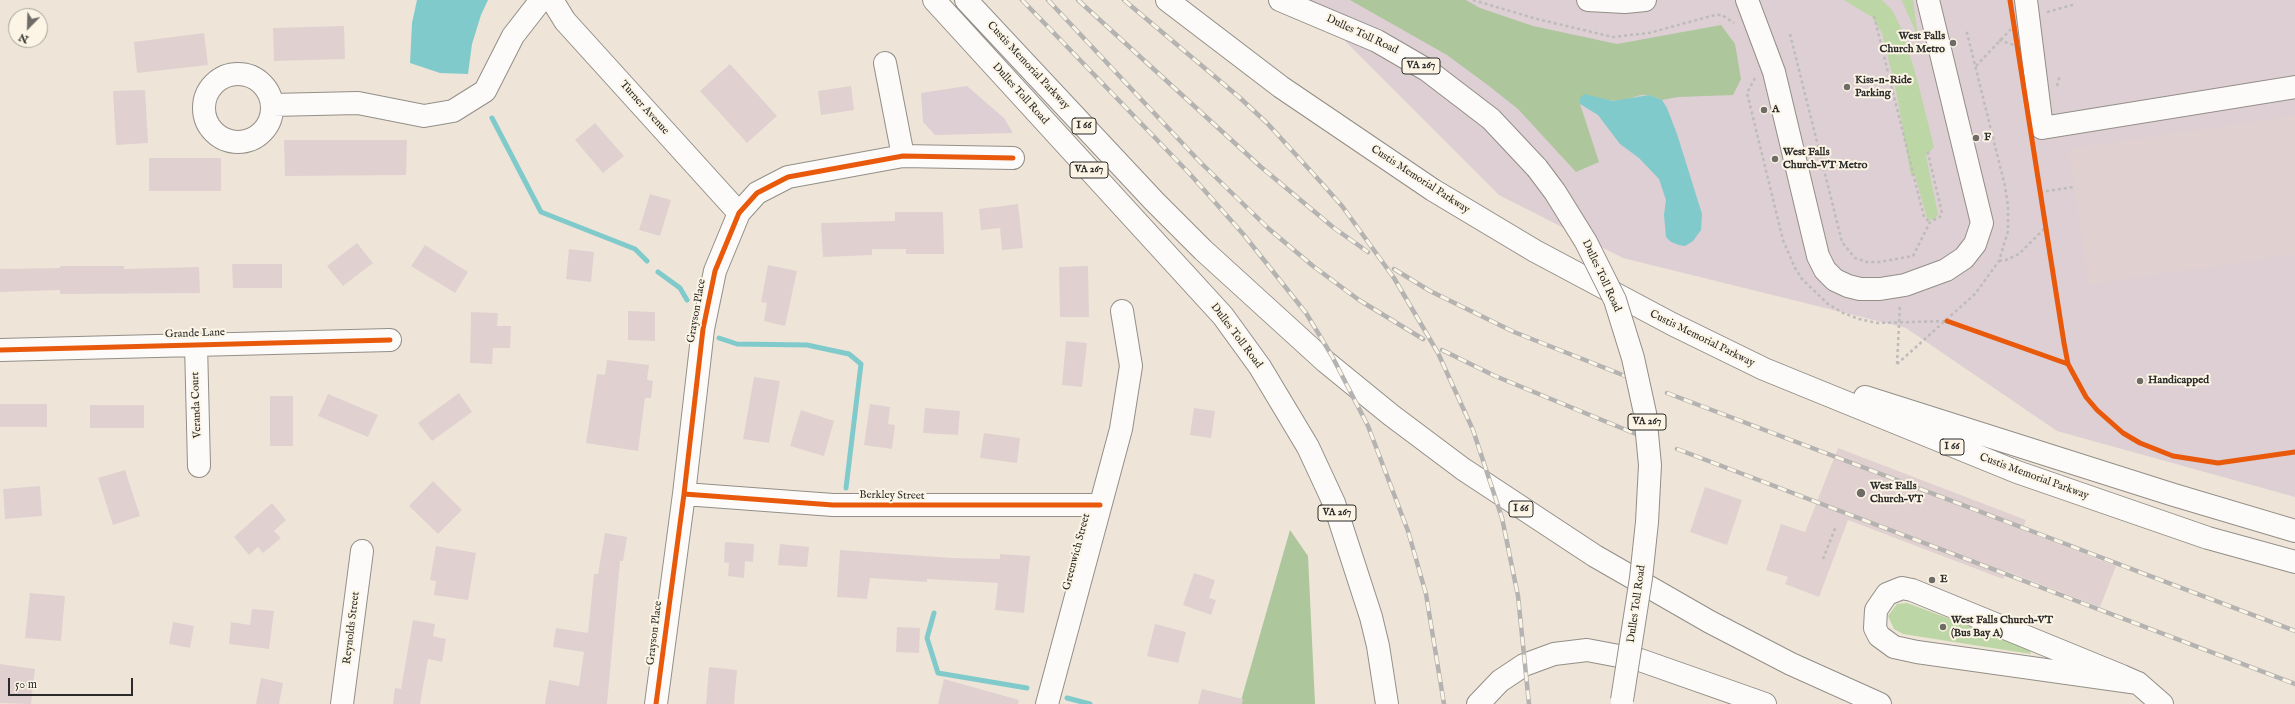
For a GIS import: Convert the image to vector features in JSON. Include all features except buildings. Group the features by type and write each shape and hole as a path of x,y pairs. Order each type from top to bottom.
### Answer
{"main road":[{"path":"272,105 358,103 424,116 454,111 485,91 513,36 541,0"},
{"name":"Turner Avenue","path":"552,0 565,21 739,213"},
{"name":"Dulles Toll Road","path":"934,0 1223,316 1264,373 1308,447 1334,503 1371,617 1378,646 1388,704"},
{"name":"Custis Memorial Parkway","path":"966,0 1154,201 1204,250 1261,305 1391,415 1462,469 1595,556 1710,622 1791,664 1880,704"},
{"name":"Custis Memorial Parkway","path":"1167,0 1275,82 1387,160 1484,221 1621,298 1764,369 1947,445 2120,509 2208,538 2295,562"},
{"name":"Dulles Toll Road","path":"1280,0 1377,41 1428,70 1486,115 1538,168 1586,242 1615,300 1633,358 1645,413 1650,465 1648,522 1640,586 1621,702"},
{"path":"1588,0 1625,2 1646,0"},
{"path":"1747,0 1774,72 1818,256 1824,270 1835,280 1848,286 1873,289 1905,285 1946,270 1964,258 1975,244 1982,223 1928,0"},
{"path":"2022,13 2042,128 2295,87"},
{"path":"886,63 903,156"},
{"path":"2238,96 2280,75 2295,73"},
{"path":"2238,96 2279,100 2295,97"},
{"name":"Grayson Place","path":"656,704 684,494 703,329 715,271 739,213 757,193 788,177 903,156 1013,158"},
{"path":"1621,298 1704,326 1808,375 1868,398 2174,495 2295,531"},
{"name":"Greenwich Street","path":"1047,704 1121,429 1131,366 1122,310"},
{"name":"Grande Lane","path":"0,350 390,340"},
{"name":"Veranda Court","path":"196,344 199,466"},
{"name":"Berkley Street","path":"684,494 833,505 1100,505"},
{"name":"Reynolds Street","path":"342,704 362,551"},
{"path":"2138,684 1917,652 1894,647 1879,636 1875,628 1876,610 1887,594 1902,588 1912,590 2031,638 2138,684 2162,704"},
{"path":"1478,704 1500,680 1524,665 1554,654 1587,650 1640,660 1765,704"}],"path":[{"path":"1473,0 1537,19 1613,37 1649,33 1715,15"},
{"path":"1976,66 2022,13"},
{"path":"1874,16 1924,217 1930,222"},
{"path":"1900,302 1897,364 1947,321 1975,294 1999,260 2008,231 2008,206 1966,29"},
{"path":"1790,34 1842,242 1846,249 1855,258 1867,262 1913,256 1930,222 1936,220 1942,213 1927,149"},
{"path":"1999,40 2018,47 2017,40"},
{"path":"2039,184 2041,199"},
{"path":"2040,192 2074,187"},
{"path":"2044,220 2047,235"},
{"path":"1999,260 2006,260 2019,254 2046,228"},
{"path":"1899,324 1947,321 1954,323"},
{"path":"1823,559 1836,526"}],"shaded area":[{"path":"1304,0 2295,0 2295,497 2057,431 1906,328 1623,258 1499,195"},
{"path":"967,86 1004,118 1013,133 935,135 923,122 921,93"}],"green space":[{"path":"1350,0 1466,0 1480,8 1533,26 1617,44 1721,25 1735,44 1741,79 1733,95 1678,97 1662,100 1649,95 1641,95 1620,101 1603,100 1580,104 1599,162 1576,172 1518,109 1489,86 1447,55"},
{"path":"1844,0 1882,0 1892,10 1902,30 1917,79 1934,147 1926,156 1938,214 1936,218 1931,220 1927,218 1915,175 1911,176 1896,90 1882,33 1872,17"},
{"path":"1901,0 1913,0 1918,37 1902,1"},
{"path":"1290,530 1308,556 1315,704 1240,704"},
{"path":"1907,603 2023,646 2029,649 2031,654 1903,634 1894,629 1888,616 1897,604"}],"water":[{"path":"417,0 488,0 481,15 472,44 468,74 440,73 410,63 412,23"},
{"path":"1584,94 1613,101 1649,95 1662,100 1667,108 1677,134 1702,214 1701,230 1693,241 1685,246 1671,242 1666,237 1664,215 1666,200 1659,179 1639,158 1620,144 1598,115 1580,104 1580,98"}],"waterway":[{"path":"492,118 541,212 635,249 647,261"},
{"path":"658,272 680,288 687,300"},
{"path":"719,338 737,344 807,345 849,354 861,364 846,488"},
{"path":"934,613 927,638 938,673 1027,688"},
{"path":"1067,698 1090,704"}],"railway":[{"path":"1022,0 1189,173 1244,235 1306,313 1332,356 1368,426 1408,531 1426,594 1444,704"},
{"path":"1048,0 1200,162 1269,229 1313,266 1359,300 1423,339"},
{"path":"1078,0 1261,167 1334,228 1368,252"},
{"path":"1124,0 1239,97 1267,123 1318,179 1342,206 1394,278 1438,353 1473,430 1502,518 1518,596 1529,704"},
{"path":"1394,269 1430,291 1514,332 1633,379"},
{"path":"1442,350 1495,376 1636,434"},
{"path":"1667,393 2295,631"},
{"path":"1677,449 2295,684"}],"cycle path":[{"path":"2010,0 2068,364 2086,397 2097,410 2123,433 2140,443 2173,456 2218,463 2295,452"},
{"path":"656,704 684,494 703,329 715,271 739,213 757,193 788,177 903,156 1013,158"},
{"path":"1947,321 2068,364"},
{"path":"0,350 390,340"},
{"path":"684,494 833,505 1100,505"}],"place":[{"name":"West Falls Church Metro","path":"1953,43"},
{"name":"Kiss-n-Ride Parking","path":"1847,87"},
{"name":"A","path":"1764,110"},
{"name":"F","path":"1976,138"},
{"name":"West Falls Church–VT Metro","path":"1775,159"},
{"name":"Handicapped","path":"2140,381"},
{"name":"West Falls Church–VT","path":"1861,493"},
{"name":"E","path":"1932,580"},
{"name":"West Falls Church–VT (Bus Bay A)","path":"1943,627"}]}
